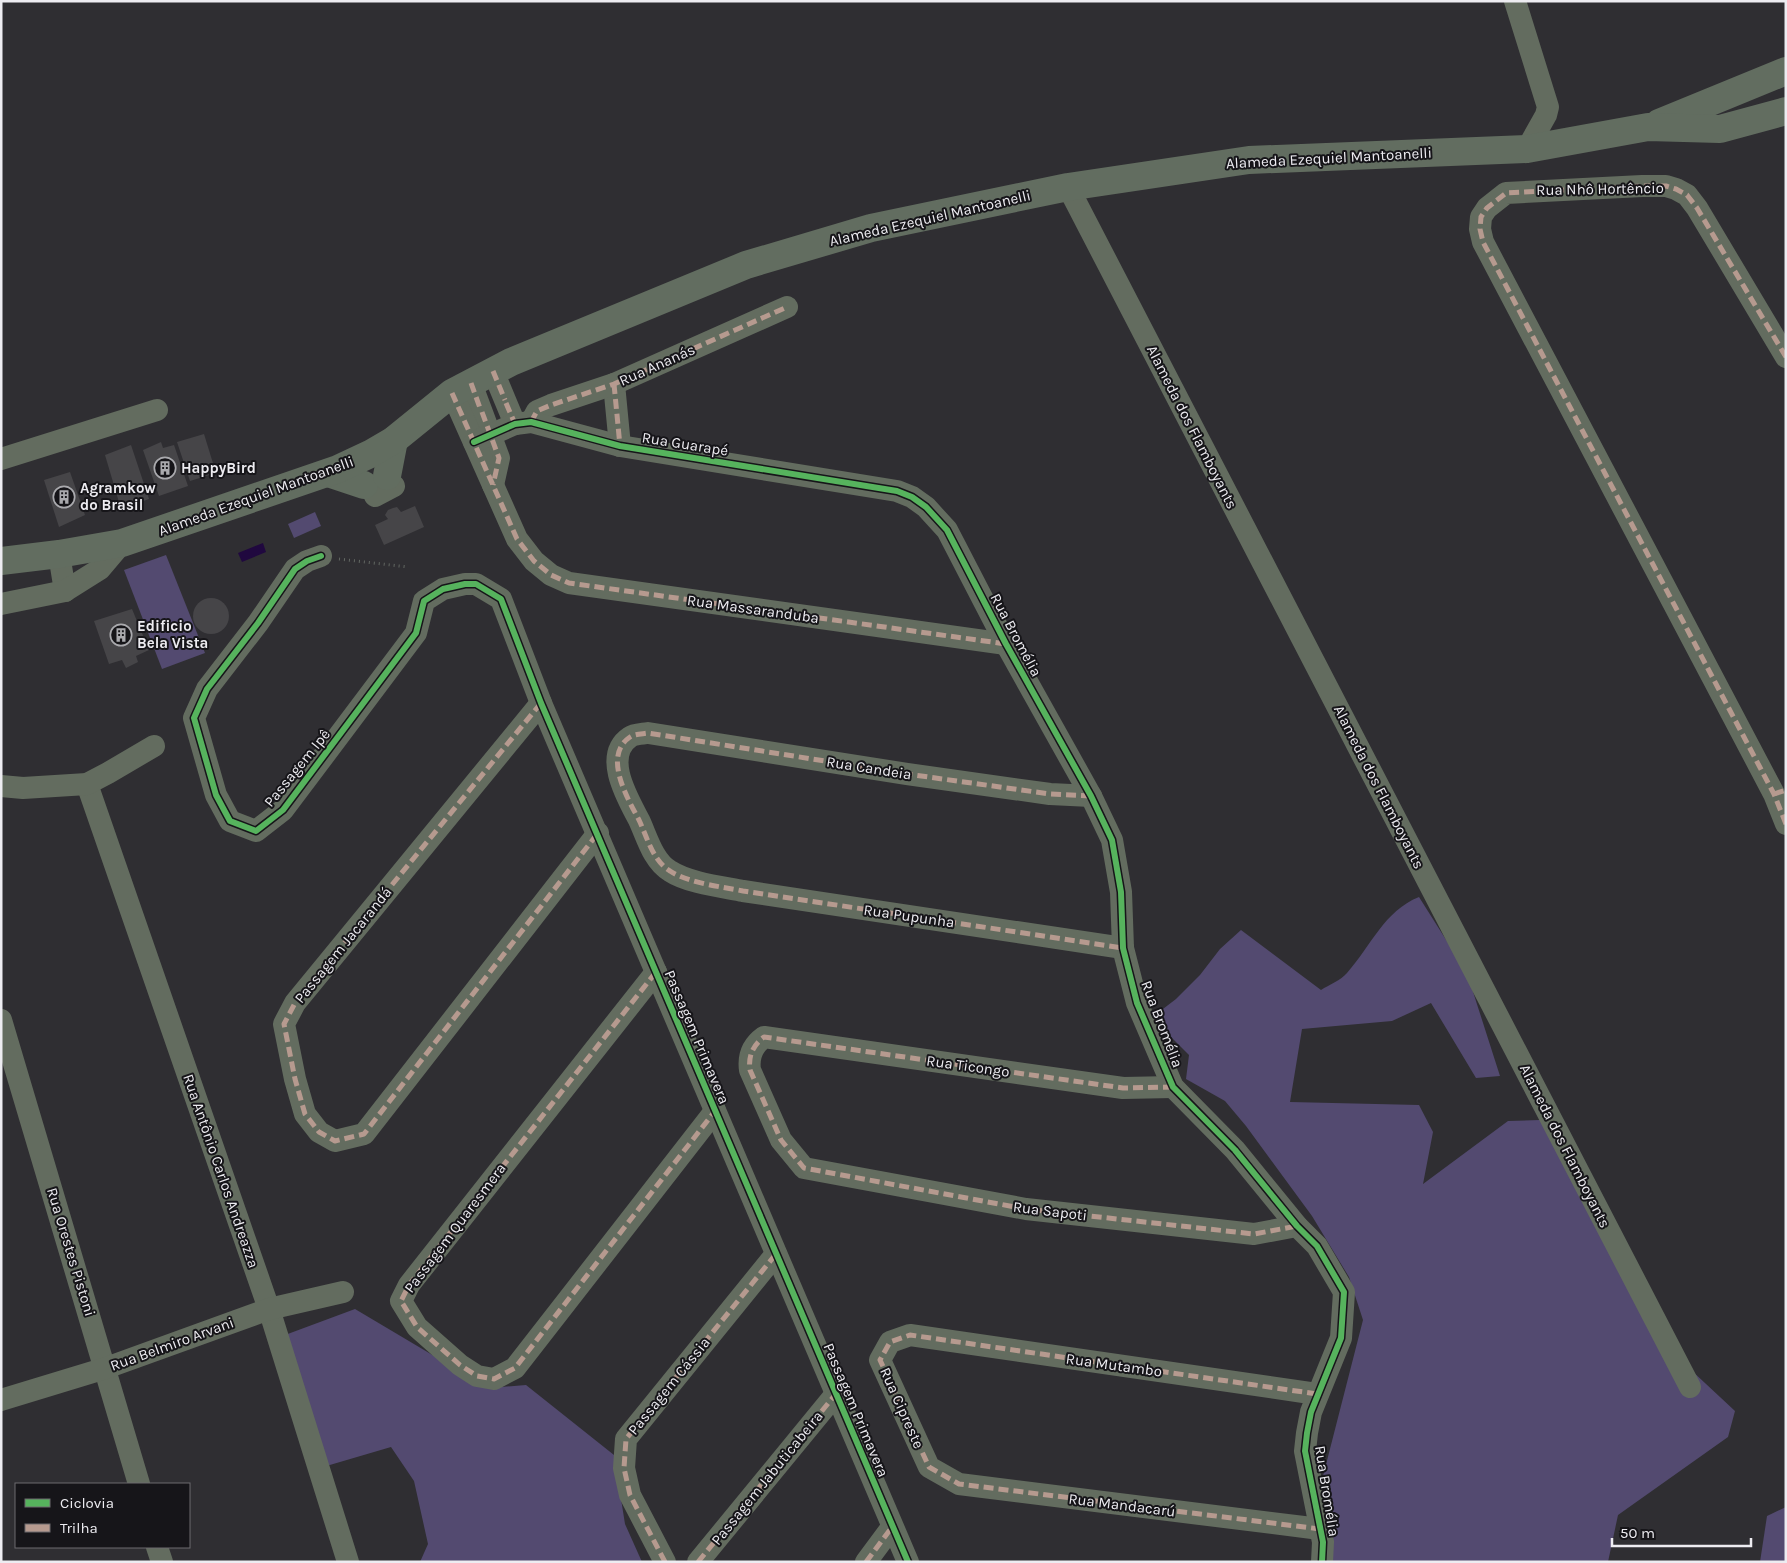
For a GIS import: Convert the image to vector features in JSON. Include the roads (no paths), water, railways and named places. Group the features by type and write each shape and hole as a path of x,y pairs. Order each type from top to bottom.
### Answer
{"main road":[{"name":"Alameda Ezequiel Mantoanelli","path":"1,561 59,554 122,543 328,473 370,454 394,440 472,382 746,265 871,228 1068,187 1249,160 1527,149 1648,127 1786,71"},
{"name":"Alameda Ezequiel Mantoanelli","path":"1648,127 1720,129 1786,111"},
{"path":"328,473 380,486 394,440"}],"street":[{"path":"1515,1 1548,107 1546,115 1527,149"},
{"name":"Rua Nhô Hortêncio","path":"1780,792 1484,242 1480,229 1481,217 1487,208 1506,192 1642,186 1666,186 1676,189 1687,195 1697,208 1786,357"},
{"name":"Alameda dos Flamboyants","path":"1068,187 1690,1387"},
{"name":"Rua Ananás","path":"523,423 537,411 614,384 786,307"},
{"path":"472,382 523,423"},
{"name":"Rua Massaranduba","path":"472,382 493,485 517,539 540,566 551,575 569,584 1006,644"},
{"path":"614,384 620,446"},
{"path":"1,460 157,410"},
{"path":"482,438 523,423"},
{"name":"Rua Guarapé","path":"523,423 620,446 897,491"},
{"name":"Rua Bromélia","path":"897,491 912,497 926,507 947,530 1006,644 1091,796 1112,840 1120,892 1123,948 1137,1003 1173,1087 1235,1150 1297,1226 1317,1246 1344,1292 1341,1338 1311,1412 1305,1451 1323,1542 1322,1562"},
{"path":"1,604 66,591 100,569 122,543"},
{"path":"59,554 66,591"},
{"name":"Passagem Ipê","path":"321,556 307,561 294,569 258,623 207,689 194,718 216,795 230,822 256,831 283,810 416,633 424,601"},
{"name":"Passagem Primavera","path":"424,601 443,590 464,584 476,584 502,599 541,703 598,833 835,1395 908,1562"},
{"name":"Passagem Jacarandá","path":"541,703 301,995 284,1024 295,1079 305,1114 319,1132 335,1141 364,1134 598,833"},
{"name":"Rua Candeia","path":"648,733 906,774 1050,794 1091,796"},
{"name":"Rua Pupunha","path":"648,733 631,736 622,744 617,758 622,784 657,858 670,871 695,881 753,893 1123,948"},
{"path":"1,786 23,788 87,784 154,746"},
{"name":"Rua Antônio Carlos Andreazza","path":"87,784 269,1309 348,1562"},
{"path":"1780,792 1786,824"},
{"name":"Passagem Quaresmera","path":"656,972 409,1285 402,1301 417,1327 460,1365 477,1376 494,1379 515,1368 715,1111"},
{"name":"Rua Orestes Pistoni","path":"1,1020 140,1483"},
{"name":"Rua Ticongo","path":"804,1168 781,1140 750,1070 748,1059 758,1042 764,1037 1123,1088 1173,1087"},
{"name":"Rua Sapoti","path":"804,1168 1026,1209 1254,1234 1297,1226"},
{"name":"Passagem Cássia","path":"665,1562 630,1495 624,1468 626,1439 776,1254"},
{"name":"Rua Belmiro Arvani","path":"1,1400 106,1368 269,1309 343,1292"},
{"name":"Rua Mutambo","path":"910,1336 1317,1394"},
{"name":"Rua Cipreste","path":"910,1336 890,1342 880,1360 929,1468"},
{"name":"Passagem Jabuticabeira","path":"698,1562 835,1395"},
{"name":"Rua Mandacarú","path":"929,1468 959,1484 1320,1529"},
{"path":"866,1562 892,1527"},
{"path":"158,1548 162,1562"}],"place":[{"name":"HappyBird","path":"165,468"},
{"name":"Agramkow do Brasil","path":"64,497"},
{"name":"Edificio Bela Vista","path":"121,635"}]}
